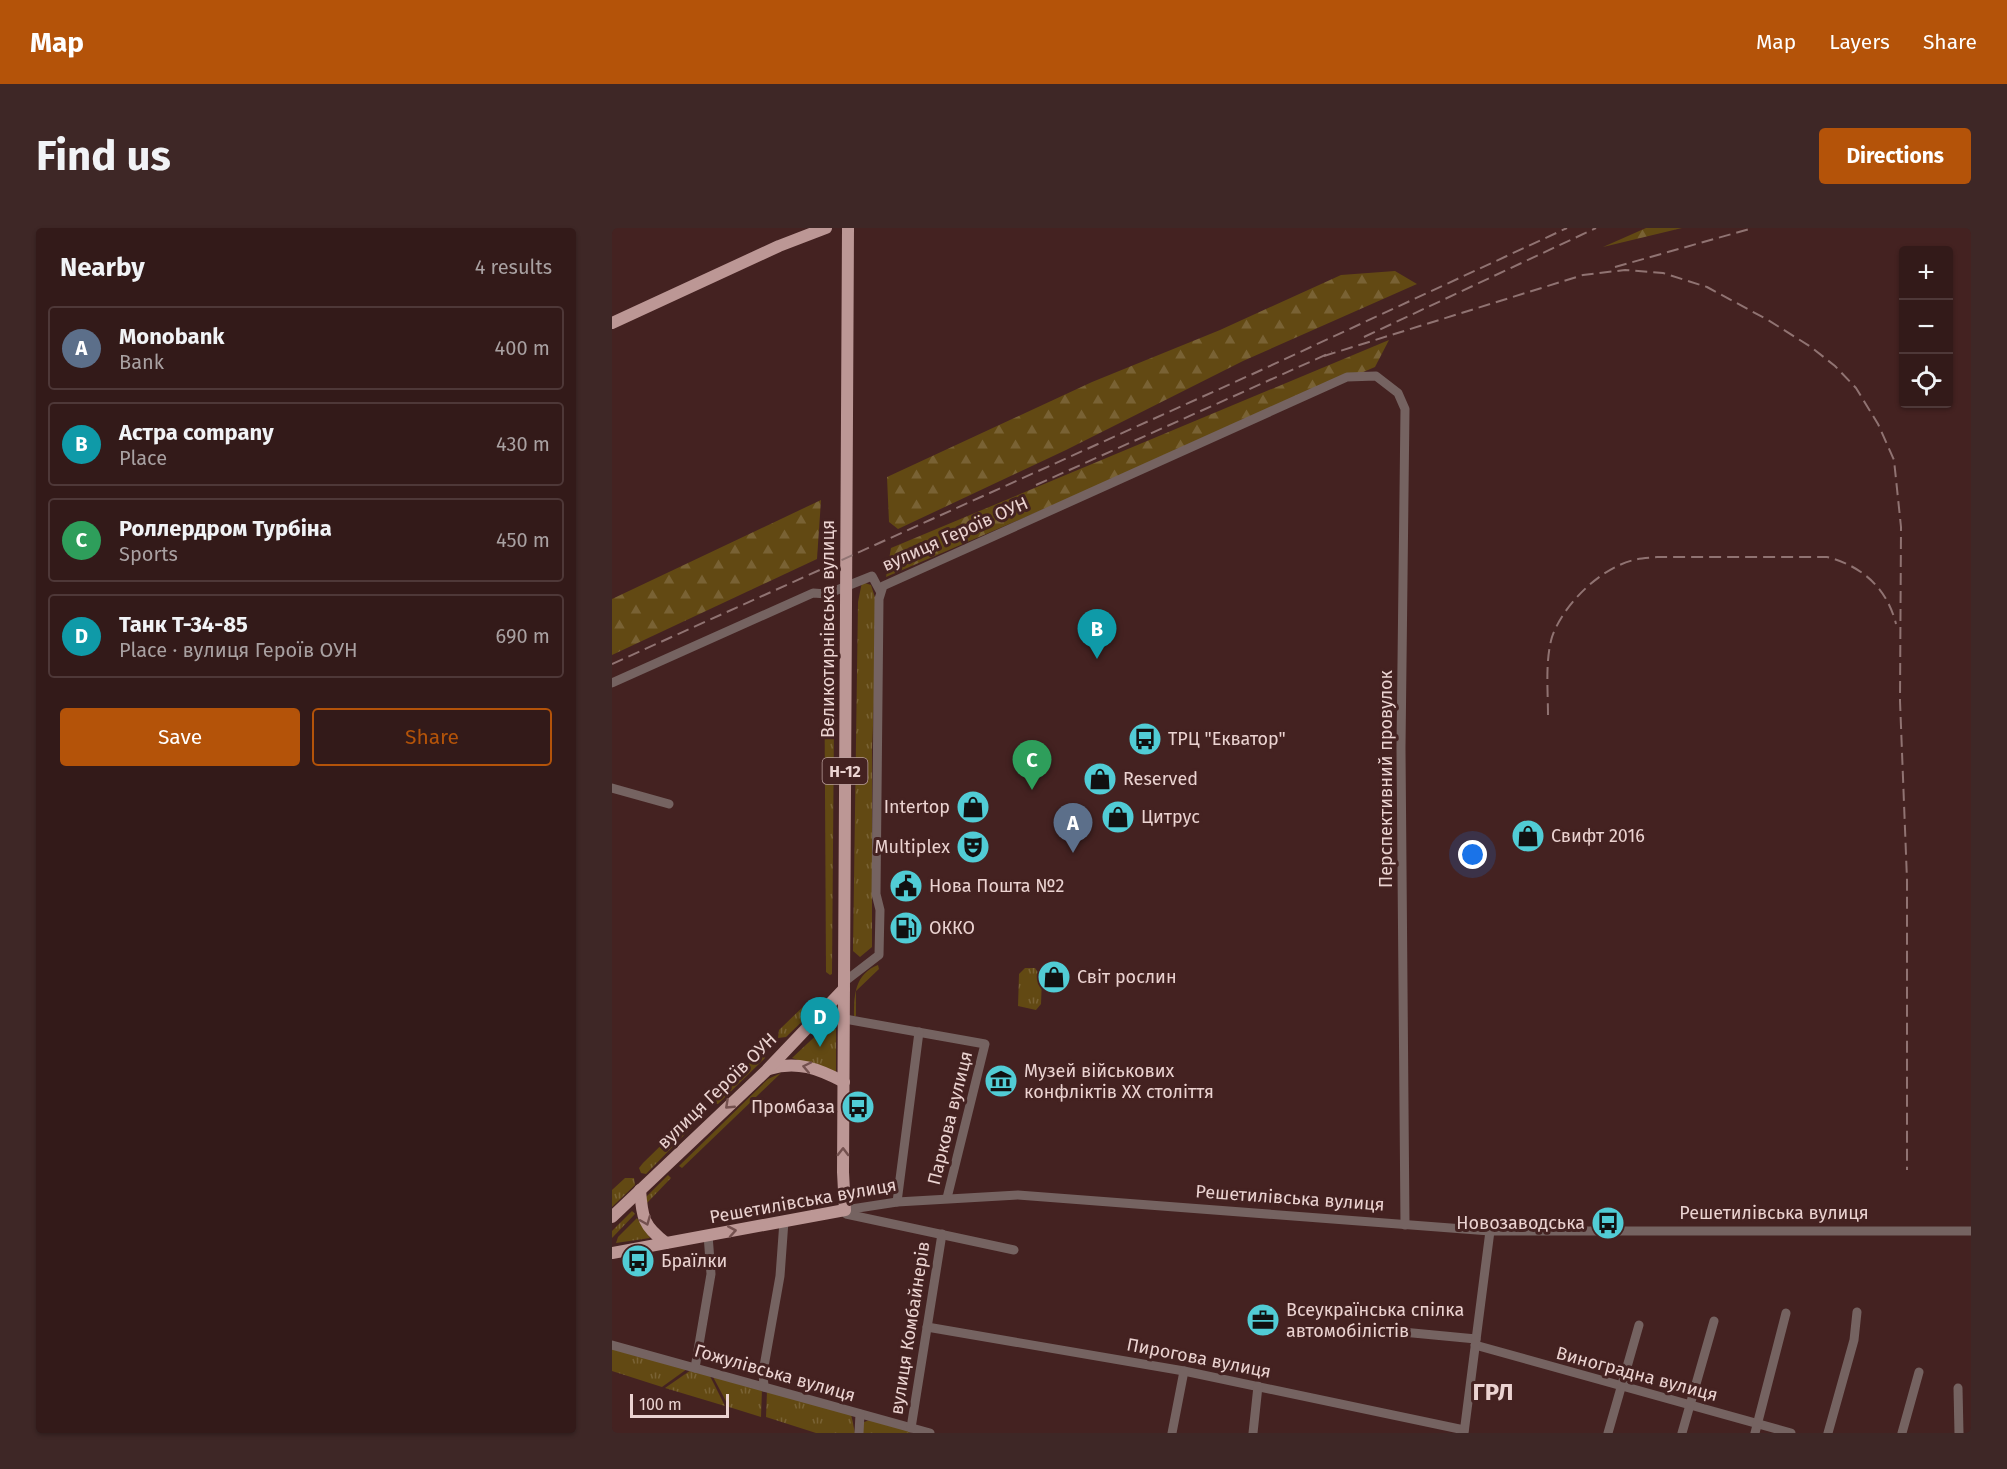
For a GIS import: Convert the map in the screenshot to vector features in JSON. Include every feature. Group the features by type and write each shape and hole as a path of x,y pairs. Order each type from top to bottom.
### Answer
{"main road":[{"path":"612,323 779,246 826,228"},
{"name":"Великотирнівська вулиця","path":"845,1210 843,1173 848,228"},
{"name":"вулиця Героїв ОУН","path":"612,1217 767,1070 844,986"},
{"path":"767,1070 787,1065 804,1066 844,1082"},
{"path":"640,1190 645,1224 666,1243"},
{"name":"Решетилівська вулиця","path":"612,1252 845,1210"}],"street":[{"name":"Перспективний провулок","path":"1347,377 1376,376 1398,393 1405,409 1401,714 1405,1225"},
{"name":"вулиця Героїв ОУН","path":"844,986 879,955 880,910 876,894 880,591 883,586 1347,377"},
{"path":"612,683 813,593 827,594 872,576 880,591"},
{"path":"612,788 669,804"},
{"name":"Паркова вулиця","path":"845,1019 985,1044 947,1198"},
{"path":"897,1202 919,1032"},
{"name":"Решетилівська вулиця","path":"845,1210 897,1202 1018,1195 1490,1231 1971,1231"},
{"path":"845,1210 846,1214 1014,1250"},
{"path":"764,1387 763,1372 780,1276 784,1221"},
{"path":"1464,1431 1490,1231"},
{"name":"вулиця Комбайнерів","path":"911,1428 942,1234"},
{"path":"695,1368 711,1274 708,1235"},
{"path":"1756,1428 1786,1312"},
{"path":"1828,1433 1854,1340 1857,1312"},
{"path":"1682,1433 1714,1321"},
{"path":"1608,1433 1639,1325"},
{"name":"Пирогова вулиця","path":"927,1327 1184,1371 1464,1431"},
{"name":"Виноградна вулиця","path":"1371,1329 1475,1342 1756,1428 1791,1433"},
{"name":"Гожулівська вулиця","path":"612,1345 930,1433"},
{"path":"1172,1433 1184,1371"},
{"path":"1902,1433 1919,1372"},
{"path":"1253,1433 1258,1386"},
{"path":"1958,1388 1959,1433"},
{"path":"860,1414 860,1433"}],"green space":[{"path":"1646,228 1682,228 1603,247"},
{"path":"1395,271 1417,284 1243,361 1066,450 898,529 889,522 887,477 1092,382 1220,330 1341,275"},
{"path":"1389,340 1375,367 886,577 891,548"},
{"path":"821,500 817,559 612,655 612,599"},
{"path":"862,582 871,585 878,607 872,749 872,947 860,957 853,951 858,602"},
{"path":"835,595 832,974 830,975 826,972 824,613 830,596"},
{"path":"878,965 879,969 856,991 860,979"},
{"path":"1025,968 1035,968 1042,978 1041,1004 1036,1010 1018,1006 1019,974"},
{"path":"856,993 856,1016 854,1016"},
{"path":"810,1000 816,1003 815,1009 786,1037 778,1038 779,1030"},
{"path":"825,1027 836,1029 836,1073 792,1058"},
{"path":"763,1051 766,1053 765,1058 718,1104 712,1103 712,1098"},
{"path":"781,1073 682,1168 679,1166 768,1079"},
{"path":"688,1119 694,1122 694,1125 646,1174 641,1173 639,1168 643,1163"},
{"path":"668,1175 671,1178 645,1205 646,1197"},
{"path":"625,1178 634,1178 635,1185 612,1207 612,1190"},
{"path":"632,1211 635,1214 612,1238 612,1231"},
{"path":"637,1218 650,1238 616,1243 618,1237"},
{"path":"612,1347 687,1369 662,1387 612,1371"},
{"path":"691,1370 709,1374 725,1406 665,1388"},
{"path":"712,1375 762,1389 761,1417 729,1407"},
{"path":"767,1391 851,1414 855,1433 816,1433 766,1417"},
{"path":"869,1420 910,1433 862,1433 862,1423"}],"railway":[{"path":"612,664 1257,372 1567,228"},
{"path":"1364,337 1596,228"},
{"path":"1615,267 1753,228"},
{"path":"1324,356 1583,275 1625,270 1663,273 1707,287 1768,320 1811,347 1835,366 1856,388 1878,424 1894,460 1901,527 1900,701 1907,880 1907,1170"},
{"path":"1036,485 1332,352"},
{"path":"1548,715 1548,656 1557,625 1574,601 1596,579 1621,564 1634,560 1657,557 1827,557 1851,566 1871,580 1886,600 1896,624"}],"place":[{"name":"Астра company","path":"1097,659"},
{"name":"ТРЦ \"Екватор\"","path":"1145,739"},
{"name":"Reserved","path":"1100,779"},
{"name":"Роллердром Турбіна","path":"1032,790"},
{"name":"Intertop","path":"973,807"},
{"name":"Цитрус","path":"1118,817"},
{"name":"Свифт 2016","path":"1528,836"},
{"name":"Multiplex","path":"973,847"},
{"name":"Monobank","path":"1073,853"},
{"name":"Нова Пошта №2","path":"906,886"},
{"name":"ОККО","path":"906,928"},
{"name":"Світ рослин","path":"1054,977"},
{"name":"Танк Т-34-85","path":"820,1047"},
{"name":"Музей військових конфліктів ХХ століття","path":"1001,1081"},
{"name":"Промбаза","path":"858,1107"},
{"name":"Новозаводська","path":"1608,1223"},
{"name":"Браїлки","path":"638,1261"},
{"name":"Всеукраїнська спілка автомобілістів","path":"1263,1320"}],"district":[{"name":"ГРЛ","path":"1493,1392"}]}
